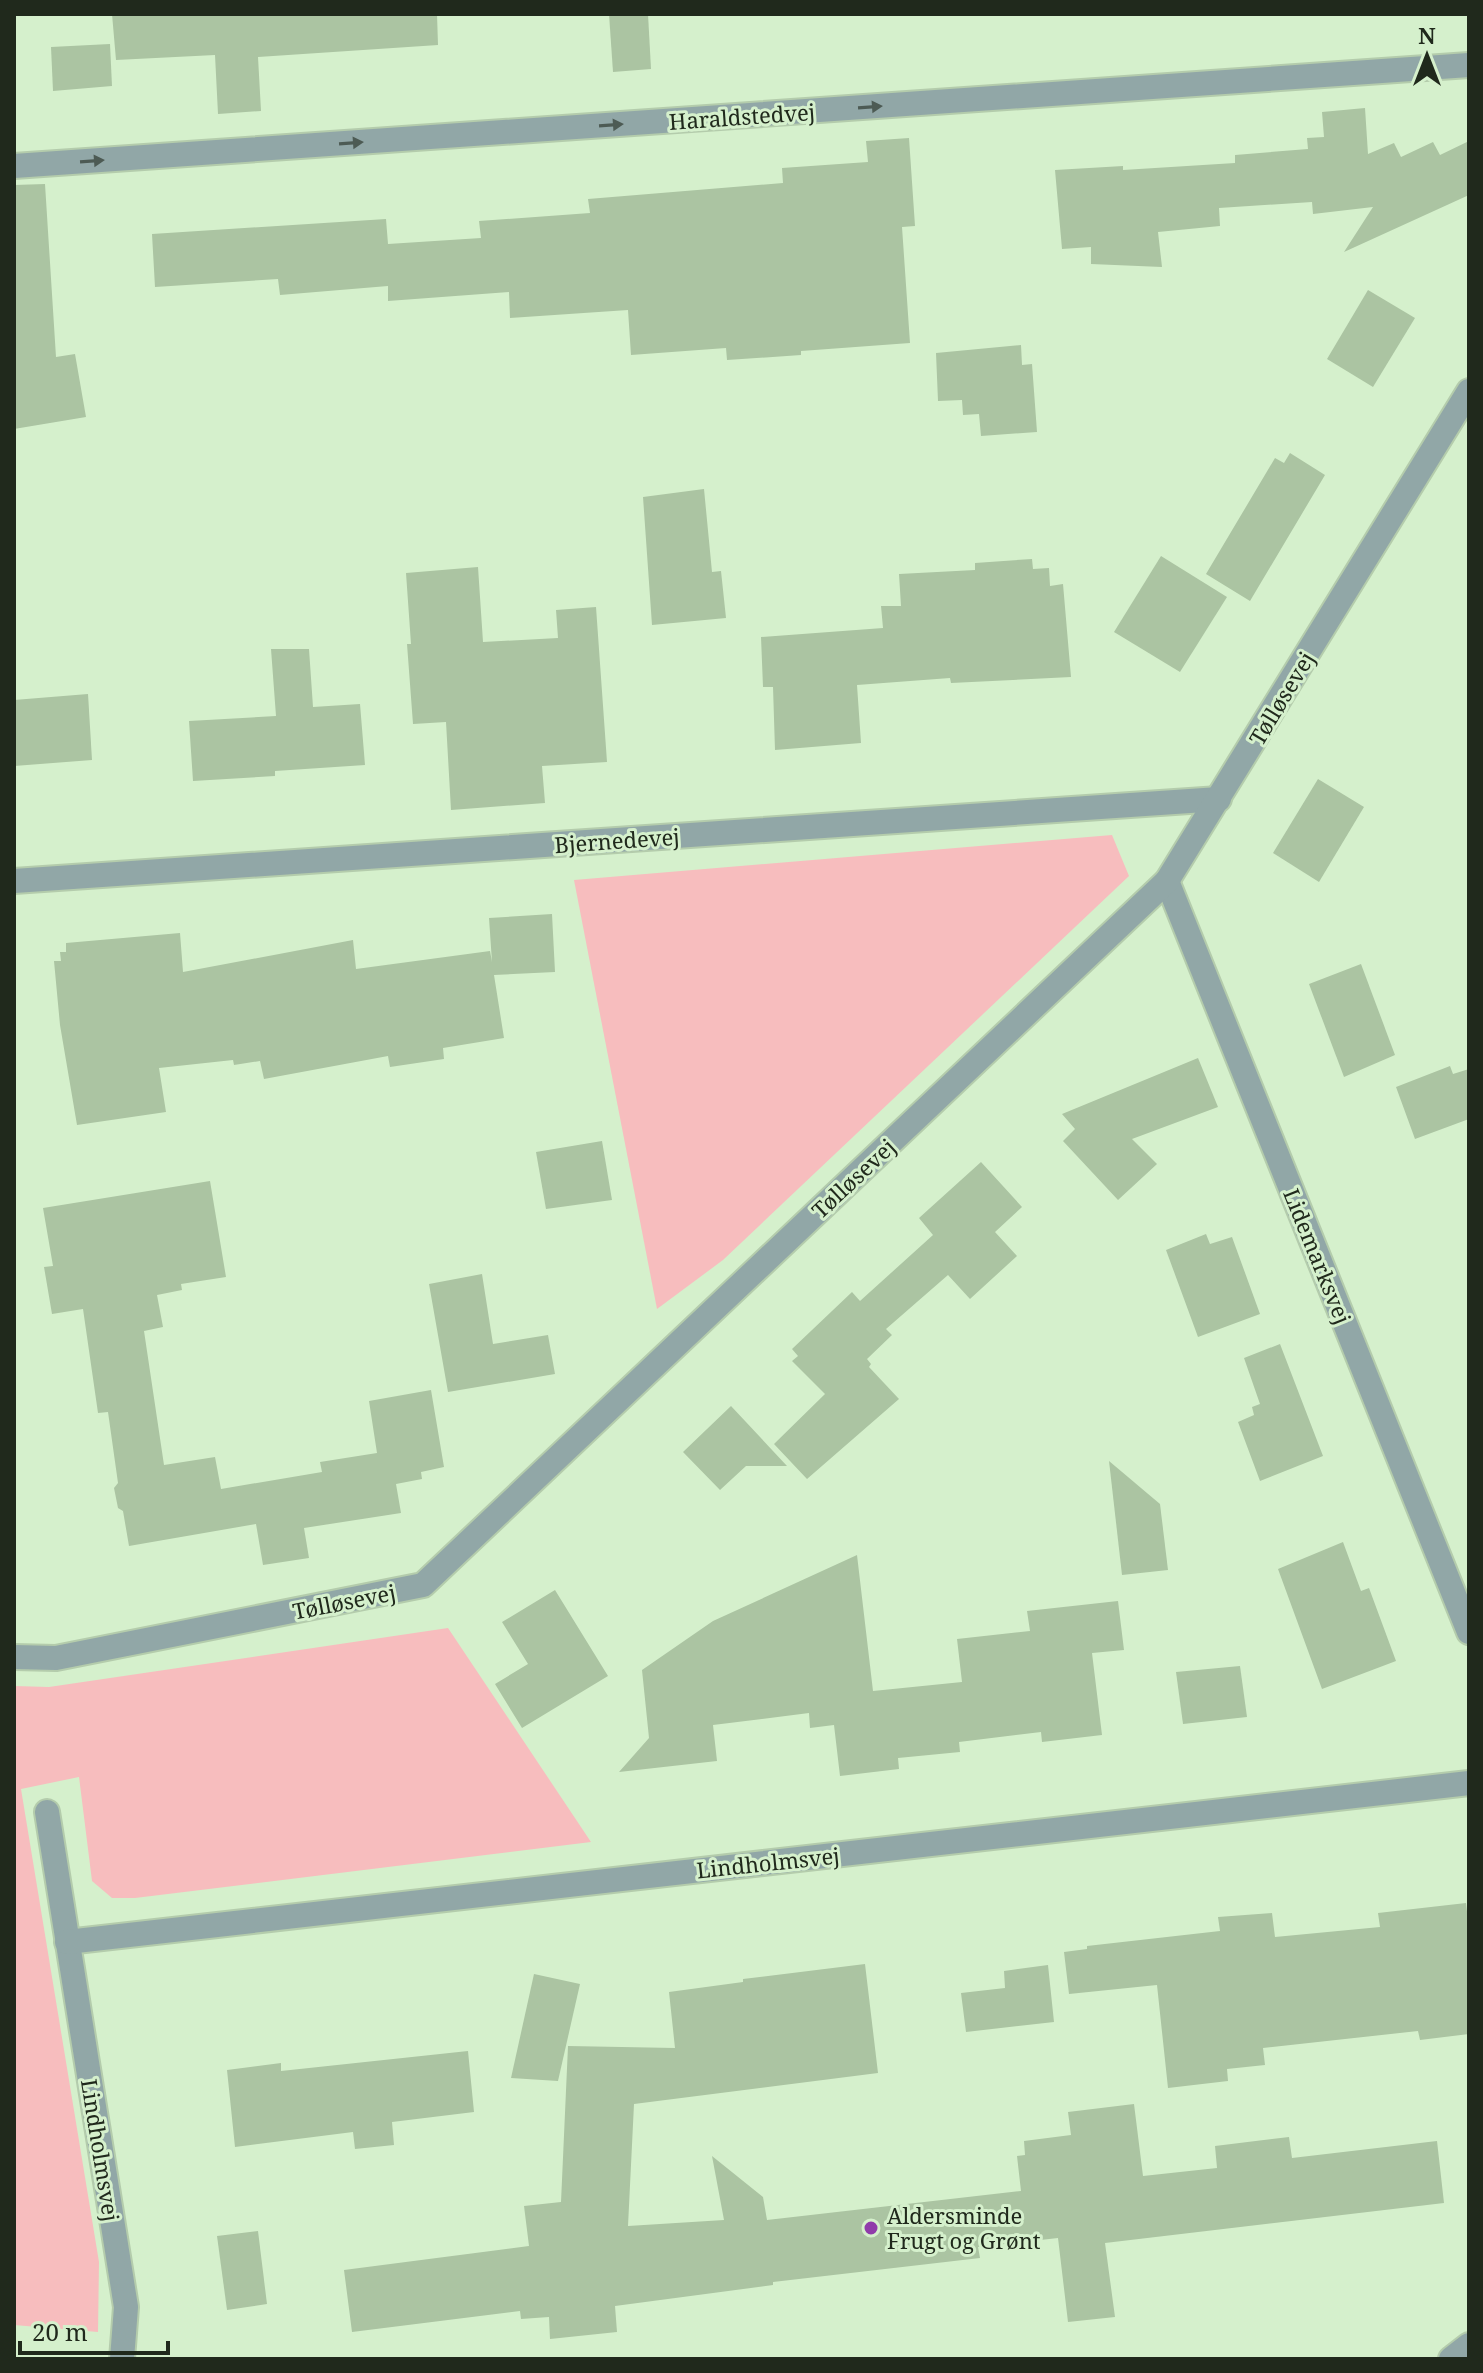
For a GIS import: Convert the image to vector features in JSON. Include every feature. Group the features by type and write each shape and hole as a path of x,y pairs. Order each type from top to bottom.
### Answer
{"street":[{"name":"Haraldstedvej","path":"14,166 1469,65"},
{"name":"Tølløsevej","path":"14,1657 56,1658 423,1585 1167,881 1469,391"},
{"name":"Bjernedevej","path":"14,881 1219,799"},
{"name":"Lidemarksvej","path":"1167,881 1469,1632"},
{"name":"Lindholmsvej","path":"67,1942 1469,1783"},
{"name":"Lindholmsvej","path":"47,1812 126,2307 122,2359"},
{"path":"1451,2359 1469,2345"}],"shaded area":[{"path":"1112,835 1129,876 723,1260 657,1309 574,880"},
{"path":"448,1628 591,1842 135,1898 112,1898 92,1881 79,1777 21,1789 99,2262 98,2332 14,2325 14,1686 49,1687"}],"building":[{"path":"112,14 437,14 438,45 258,57 261,111 218,114 215,55 116,60"},
{"path":"609,14 648,14 651,69 613,72"},
{"path":"110,44 112,86 53,91 51,47"},
{"path":"1365,108 1368,154 1394,143 1401,157 1433,142 1440,155 1469,141 1469,195 1344,252 1373,207 1313,214 1312,202 1219,208 1220,226 1158,232 1162,267 1091,264 1091,247 1062,249 1055,170 1123,166 1123,170 1235,163 1235,155 1308,149 1307,138 1324,137 1322,112"},
{"path":"909,138 915,226 902,227 910,343 727,360 726,348 631,355 628,310 510,318 509,292 388,301 388,286 280,295 278,279 155,287 152,234 386,219 388,244 481,238 479,221 590,213 588,199 783,183 782,168 868,162 866,141"},
{"path":"45,184 56,357 75,354 86,417 14,429 14,185"},
{"path":"1368,290 1415,318 1373,387 1327,359"},
{"path":"1021,345 1022,365 1032,364 1037,432 981,436 979,414 963,415 962,400 938,401 936,353"},
{"path":"1290,453 1325,475 1250,601 1206,574 1275,458 1284,463"},
{"path":"704,489 712,572 721,571 726,618 652,625 643,497"},
{"path":"1161,556 1227,597 1180,672 1114,632"},
{"path":"1032,559 1033,569 1049,568 1050,586 1063,584 1071,677 951,683 950,678 857,685 861,743 775,750 773,687 763,687 761,637 883,628 881,606 901,606 899,574 975,570 975,563"},
{"path":"478,567 483,642 558,638 556,610 596,607 607,762 542,766 545,803 451,810 446,722 413,724 406,573"},
{"path":"271,649 309,649 313,707 360,704 365,765 275,771 275,776 193,781 189,721 276,716"},
{"path":"88,694 92,760 14,766 14,700"},
{"path":"1318,779 1364,807 1319,882 1273,853"},
{"path":"552,914 555,972 494,975 504,1038 443,1048 444,1059 390,1067 388,1056 264,1079 260,1061 234,1065 233,1060 159,1068 166,1112 77,1125 60,1025 54,961 61,961 60,952 66,952 66,943 180,933 183,972 353,940 356,969 490,951 492,962 489,918"},
{"path":"1361,964 1395,1055 1344,1077 1309,984"},
{"path":"1198,1058 1218,1107 1132,1139 1157,1164 1118,1200 1063,1141 1075,1129 1062,1114"},
{"path":"1450,1066 1453,1074 1469,1069 1469,1119 1415,1139 1396,1087"},
{"path":"602,1141 612,1200 546,1209 536,1152"},
{"path":"981,1162 1022,1207 995,1232 1017,1256 970,1299 948,1275 886,1329 892,1335 867,1359 871,1364 869,1367 899,1399 807,1479 774,1444 825,1394 792,1361 798,1356 792,1349 852,1292 860,1301 933,1235 919,1218"},
{"path":"210,1181 226,1277 181,1284 182,1290 157,1295 163,1327 144,1331 164,1465 215,1457 221,1489 322,1472 320,1462 377,1453 369,1401 431,1390 444,1467 421,1472 422,1479 396,1484 401,1513 304,1528 309,1558 263,1565 256,1524 129,1546 123,1511 118,1508 114,1488 118,1483 108,1412 98,1413 83,1309 52,1314 44,1267 53,1266 43,1208"},
{"path":"1206,1234 1210,1244 1232,1237 1260,1314 1198,1337 1166,1250"},
{"path":"482,1274 493,1344 548,1335 555,1374 448,1392 429,1284"},
{"path":"1280,1344 1323,1456 1260,1481 1238,1422 1254,1415 1252,1407 1260,1404 1244,1358"},
{"path":"731,1406 787,1466 746,1466 720,1490 683,1452"},
{"path":"1109,1461 1160,1504 1168,1570 1122,1575"},
{"path":"1343,1542 1361,1591 1369,1588 1396,1661 1322,1689 1278,1569"},
{"path":"857,1555 873,1691 962,1682 957,1639 1030,1631 1027,1611 1118,1601 1124,1650 1092,1653 1102,1735 1042,1742 1041,1732 959,1742 960,1752 898,1758 899,1769 840,1776 834,1725 810,1728 809,1713 713,1725 717,1761 619,1772 649,1738 642,1670 713,1621"},
{"path":"555,1590 608,1676 522,1728 495,1684 528,1664 502,1622"},
{"path":"1240,1666 1247,1717 1183,1724 1176,1672"},
{"path":"1466,1903 1469,1928 1469,2034 1420,2040 1418,2031 1263,2048 1265,2065 1227,2069 1228,2081 1168,2088 1157,1985 1069,1994 1064,1952 1087,1949 1087,1946 1220,1931 1218,1917 1272,1913 1275,1937 1380,1927 1378,1913"},
{"path":"865,1964 878,2073 634,2104 628,2226 724,2220 712,2156 763,2197 767,2220 1021,2191 1017,2156 1025,2155 1024,2141 1071,2135 1068,2112 1134,2104 1143,2176 1217,2168 1215,2146 1289,2137 1292,2158 1437,2141 1444,2203 1105,2243 1115,2317 1068,2322 1058,2238 978,2247 980,2258 773,2282 773,2285 615,2306 617,2332 550,2339 549,2317 521,2319 520,2311 352,2332 344,2270 529,2246 524,2206 561,2202 568,2046 675,2048 669,1992 743,1982 743,1979"},
{"path":"1048,1965 1054,2022 966,2032 961,1993 1005,1988 1004,1971"},
{"path":"534,1974 580,1984 558,2081 511,2078"},
{"path":"468,2051 474,2112 392,2122 394,2145 355,2149 353,2132 235,2147 227,2070 281,2063 281,2071"},
{"path":"258,2231 267,2304 227,2310 217,2236"}],"place":[{"name":"Aldersminde Frugt og Grønt","path":"871,2228"}]}
